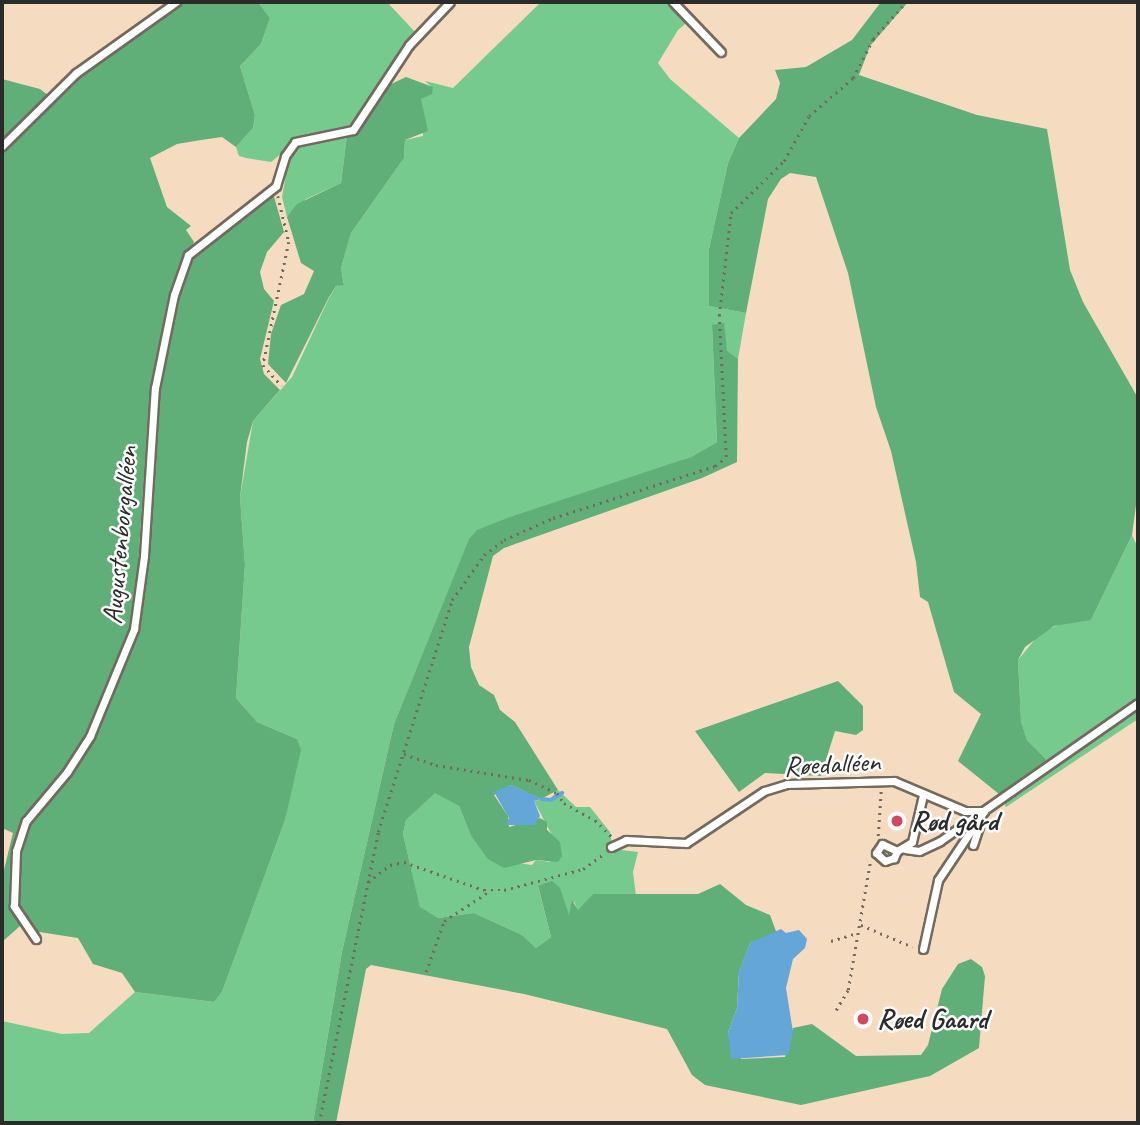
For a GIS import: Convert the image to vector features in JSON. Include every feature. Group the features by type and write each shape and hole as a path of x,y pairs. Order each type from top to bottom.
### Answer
{"lane":[{"path":"2,146 76,73 176,2"},
{"name":"Augustenborgalléen","path":"36,939 14,906 16,851 26,821 67,772 90,736 134,629 144,556 155,388 179,275 196,246 247,212 276,186 285,156 295,142 347,132 357,126 409,45 450,2"},
{"path":"673,2 721,52"},
{"path":"923,795 916,832 901,850 894,858 880,859 876,853 882,844 901,850 919,851 931,846 1138,703"},
{"name":"Røedalléen","path":"614,844 681,845 764,791 787,784 881,780 965,811 984,811"},
{"path":"974,845 984,811"},
{"path":"923,949 938,880 981,822"}],"path":[{"path":"319,1123 378,832 446,611 492,547 553,518 715,466 726,457 719,316 731,213 784,161 808,116 853,78 873,39 906,2"},
{"path":"276,186 289,237 263,365 282,386"},
{"path":"403,753 436,765 529,780 557,793 564,803 595,820 614,844 583,869 491,890 444,921 426,972"},
{"path":"881,780 877,830 882,844"},
{"path":"836,1010 848,990 870,861"},
{"path":"367,883 390,865 404,862 491,890"},
{"path":"861,925 923,949"},
{"path":"831,941 856,933"}],"green space":[{"path":"180,2 258,2 270,18 261,44 240,66 255,115 253,128 236,147 222,137 177,144 150,158 167,207 191,226 186,230 194,242 179,269 159,349 147,432 135,613 126,646 89,734 20,828 10,900 20,926 2,942 2,878 13,833 2,828 2,79 40,89 53,99 88,67"},
{"path":"258,2 387,2 416,33 356,123 343,130 302,137 271,162 246,158 239,156 236,147 253,128 255,115 240,66 261,44 270,18"},
{"path":"541,2 670,2 693,25 685,24 678,30 658,63 670,79 739,138 728,163 709,249 709,306 746,313 738,359 727,352 712,326 717,442 691,457 469,540 394,724 342,952 313,1123 2,1123 2,1021 62,1034 89,1033 135,992 214,1002 222,992 285,820 297,739 257,722 236,698 245,565 240,497 253,421 292,377 329,298 336,286 344,284 341,268 351,233 404,158 405,140 423,136 421,99 433,88 425,81 453,88"},
{"path":"881,2 908,2 870,46 859,75 977,115 1047,129 1070,270 1083,302 1138,398 1138,490 1132,535 1091,620 1054,626 1025,647 1018,660 1021,721 1027,740 1047,760 999,794 958,761 981,714 954,692 928,602 920,597 916,562 891,451 876,407 848,273 816,177 790,173 781,179 768,199 746,313 709,306 709,249 728,163 739,138 776,99 780,83 775,70 806,67 852,40"},
{"path":"406,77 433,87 432,94 421,99 428,131 405,140 404,158 351,233 341,268 344,285 336,286 329,297 286,383 268,364 271,334 281,305 304,294 314,271 301,263 287,217 297,204 341,183 347,135 358,128 387,86"},
{"path":"347,135 341,183 306,199 287,217 282,197 290,152 302,142"},
{"path":"273,193 284,232 267,252 260,272 264,289 274,301 260,359 264,374 280,390 253,421 247,442 240,497 245,565 236,698 257,722 297,739 301,750 285,820 222,992 214,1002 135,992 122,973 93,964 78,938 33,931 16,908 18,851 26,826 97,728 139,620 147,557 155,403 177,292 188,260 210,238"},
{"path":"724,323 727,351 738,359 737,462 702,478 504,548 493,556 469,647 471,667 479,685 494,695 500,710 515,722 558,790 541,799 511,785 494,795 508,816 509,827 540,818 547,822 547,830 560,842 562,856 558,862 536,860 504,868 488,859 471,836 459,806 435,793 406,820 403,834 420,907 438,918 474,913 522,935 536,948 551,937 538,886 552,881 560,888 569,915 572,900 578,910 593,894 698,894 720,884 746,905 770,915 777,934 750,943 739,972 737,1008 728,1033 741,1059 785,1057 793,1028 812,1024 856,1056 921,1055 928,1045 942,989 958,964 971,959 982,967 985,976 979,1048 930,1076 801,1105 705,1085 692,1075 667,1029 524,994 371,965 366,969 336,1123 313,1123 342,952 394,724 469,539 477,530 510,517 691,457 717,442 712,325"},
{"path":"1132,535 1138,548 1138,699 1047,760 1027,740 1021,721 1018,660 1041,632 1068,621 1091,620"},
{"path":"838,681 863,706 863,730 856,735 835,731 821,776 765,773 739,792 695,731"},
{"path":"1138,708 1138,719 1006,807 1003,801"},
{"path":"558,790 576,807 590,807 610,832 613,849 638,852 633,872 636,896 593,894 578,911 574,901 569,916 561,896 538,887 551,937 536,948 522,935 474,913 438,918 420,908 403,834 406,820 435,792 459,806 471,836 489,859 532,865 536,860 550,862 554,839 534,801 551,798"}],"water":[{"path":"511,785 542,799 534,801 540,816 534,825 506,825 509,818 494,792"},
{"path":"781,929 786,933 799,930 807,939 805,948 793,959 786,988 793,1032 788,1055 731,1059 728,1033 737,1008 739,972 746,953 750,943"}],"waterway":[{"path":"542,799 551,800 562,793"}],"place":[{"name":"Rød gård","path":"897,821"},
{"name":"Røed Gaard","path":"863,1019"}]}
